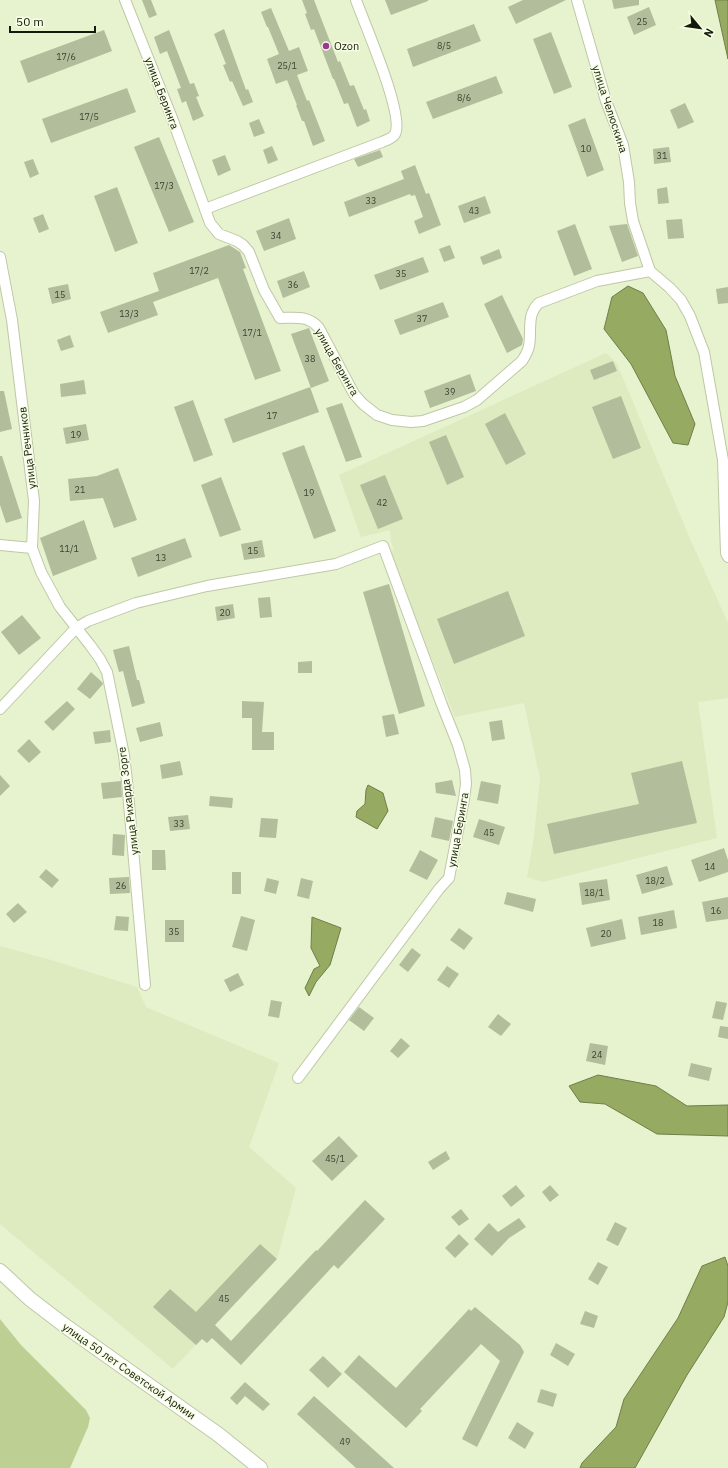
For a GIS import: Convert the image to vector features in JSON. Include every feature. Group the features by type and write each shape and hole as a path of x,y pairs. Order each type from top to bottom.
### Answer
{"main road":[{"name":"улица 50 лет Советской Армии","path":"0,1271 30,1299 64,1325 219,1435 260,1468"}],"street":[{"name":"улица Беринга","path":"125,0 172,118 210,223 219,234 237,241 249,252 264,290 280,318 300,317 314,322 319,328 354,394 363,404 377,415 392,420 410,422 423,421 464,407 478,400 522,361 528,353 530,345 531,314 539,303 597,280 650,271"},
{"path":"204,208 382,142 395,135 396,128 391,91 356,0"},
{"name":"улица Челюскина","path":"577,0 606,101 623,145 633,221 650,271"},
{"name":"улица Речников","path":"0,257 12,320 33,494 32,548 41,572 60,607 76,628"},
{"path":"650,271 670,288 681,300 690,316 704,352 723,460 726,553 728,557"},
{"path":"0,545 32,548"},
{"name":"улица Беринга","path":"76,628 88,621 136,603 207,586 336,564 383,546 458,745 465,770 466,784 464,799 449,878 439,889 298,1078"},
{"path":"0,709 76,628"},
{"name":"улица Рихарда Зорге","path":"76,628 100,659 107,672 124,755 139,904 145,985"}],"shaded area":[{"path":"715,0 728,0 728,59"},
{"path":"628,286 643,293 666,330 675,376 695,424 688,445 673,443 631,364 604,329 612,297"},
{"path":"606,353 617,364 691,541 728,623 728,698 698,702 717,838 543,882 527,877 534,836 540,779 524,703 455,717 389,552 394,550 391,542 390,530 361,537 339,475"},
{"path":"368,785 383,793 388,811 377,829 356,817 357,811 365,804"},
{"path":"312,917 341,928 330,965 316,982 309,996 305,988 314,969 320,966 311,948"},
{"path":"0,946 51,960 137,987 146,1007 279,1063 249,1147 296,1188 277,1259 173,1369 0,1224"},
{"path":"598,1075 656,1086 687,1106 728,1105 728,1136 657,1134 605,1104 580,1102 569,1086"},
{"path":"725,1257 728,1266 728,1302 724,1317 687,1375 635,1468 580,1468 582,1463 616,1427 624,1399 678,1318 702,1266"},
{"path":"0,1319 21,1345 86,1410 90,1418 88,1427 70,1468 0,1468"}],"building":[{"path":"142,0 151,0 157,15 149,18"},
{"path":"302,0 314,0 338,62 340,61 350,86 354,85 364,110 366,109 370,121 357,127 348,103 344,104 314,29 311,30"},
{"path":"385,0 428,0 428,1 391,15"},
{"path":"523,0 566,0 516,24 508,7"},
{"path":"612,0 639,0 639,5 614,9"},
{"path":"649,7 656,25 634,35 627,17"},
{"path":"271,8 289,51 299,47 308,71 297,75 307,101 309,100 325,141 313,146 287,80 276,84 267,59 279,54 261,12"},
{"path":"474,24 481,41 413,67 407,49"},
{"path":"224,29 246,90 248,89 253,102 243,106 223,65 226,64 214,34"},
{"path":"104,30 112,51 28,83 20,61"},
{"path":"169,30 190,84 194,83 199,96 196,97 204,116 193,121 186,101 182,103 177,89 181,88 167,51 160,54 154,37"},
{"path":"551,32 572,87 554,94 533,39"},
{"path":"496,76 503,93 433,119 426,102"},
{"path":"127,88 136,112 51,143 42,119"},
{"path":"685,103 694,122 678,129 670,110"},
{"path":"585,118 604,170 587,177 568,125"},
{"path":"259,119 265,133 254,137 249,123"},
{"path":"159,137 194,222 169,232 134,147"},
{"path":"272,146 278,160 268,164 263,150"},
{"path":"669,147 671,162 654,164 653,149"},
{"path":"380,150 383,157 358,167 354,159"},
{"path":"225,155 231,170 218,176 212,160"},
{"path":"33,159 39,174 30,178 24,162"},
{"path":"415,165 426,194 429,193 441,225 419,234 414,221 423,217 415,195 411,196 410,194 349,217 344,202 404,179 401,171"},
{"path":"117,187 138,243 115,252 94,196"},
{"path":"667,187 669,203 658,204 657,189"},
{"path":"485,196 491,213 464,223 458,206"},
{"path":"43,214 49,229 39,233 33,218"},
{"path":"289,218 296,239 264,251 256,231"},
{"path":"682,219 684,238 668,239 666,220"},
{"path":"575,224 592,269 574,276 557,231"},
{"path":"627,224 638,256 622,262 609,226"},
{"path":"229,245 240,252 246,268 243,269 281,371 255,380 218,278 153,302 158,315 108,333 100,312 159,291 153,273"},
{"path":"450,245 455,258 444,262 439,249"},
{"path":"499,249 502,258 483,265 480,257"},
{"path":"423,257 429,272 380,290 374,275"},
{"path":"304,271 310,287 283,298 277,281"},
{"path":"68,284 71,299 52,304 48,288"},
{"path":"728,287 728,303 718,304 716,289"},
{"path":"502,295 523,339 522,345 507,353 484,304"},
{"path":"443,302 449,317 400,335 394,320"},
{"path":"309,328 329,381 311,388 291,334"},
{"path":"70,335 74,347 61,351 57,340"},
{"path":"613,361 617,371 594,380 590,370"},
{"path":"470,374 476,391 430,408 424,391"},
{"path":"84,380 86,394 61,397 60,384"},
{"path":"310,387 319,412 233,443 224,419"},
{"path":"0,391 4,391 12,429 0,432"},
{"path":"621,396 641,448 613,459 592,407"},
{"path":"193,400 213,455 194,462 174,407"},
{"path":"342,403 362,457 346,462 326,408"},
{"path":"505,413 526,454 506,465 485,424"},
{"path":"86,424 89,440 66,444 63,428"},
{"path":"446,435 464,477 447,485 429,442"},
{"path":"304,445 336,531 314,539 282,453"},
{"path":"0,456 2,456 22,518 6,523 0,505"},
{"path":"118,468 137,520 114,528 103,498 70,501 68,479 97,476"},
{"path":"385,475 403,519 378,529 360,485"},
{"path":"221,477 241,530 220,537 201,485"},
{"path":"84,520 97,559 53,576 40,538"},
{"path":"185,538 192,557 138,577 131,558"},
{"path":"262,540 265,557 244,560 241,544"},
{"path":"389,584 425,706 399,714 363,592"},
{"path":"508,591 525,636 454,664 437,619"},
{"path":"270,597 272,617 260,618 258,598"},
{"path":"233,604 235,618 217,621 215,607"},
{"path":"22,615 41,638 19,655 1,632"},
{"path":"129,646 137,680 139,680 145,703 132,707 123,671 119,672 113,650"},
{"path":"312,661 312,673 298,673 298,662"},
{"path":"91,672 103,684 90,699 77,689"},
{"path":"67,701 75,709 53,731 44,722"},
{"path":"242,701 264,702 262,732 274,732 274,750 252,750 252,718 242,718"},
{"path":"394,714 399,734 386,737 382,716"},
{"path":"502,720 505,739 492,741 489,722"},
{"path":"160,722 163,736 140,742 136,728"},
{"path":"110,730 111,742 95,744 93,732"},
{"path":"29,739 41,752 29,763 17,751"},
{"path":"180,761 183,775 162,779 160,765"},
{"path":"682,761 697,823 554,854 547,824 639,804 631,773"},
{"path":"0,775 10,786 0,796"},
{"path":"452,780 456,796 436,793 435,783"},
{"path":"121,781 122,797 103,799 101,783"},
{"path":"481,781 501,785 498,804 477,800"},
{"path":"210,796 233,798 232,808 209,806"},
{"path":"188,815 190,829 170,831 168,817"},
{"path":"435,817 453,821 449,841 431,837"},
{"path":"261,818 278,819 276,838 259,837"},
{"path":"479,819 505,827 499,845 473,837"},
{"path":"113,834 125,835 124,856 112,855"},
{"path":"724,848 728,860 728,872 699,882 691,860"},
{"path":"152,850 165,850 166,870 152,870"},
{"path":"420,850 438,860 427,880 409,871"},
{"path":"667,866 673,885 642,894 636,875"},
{"path":"46,869 59,880 52,888 39,877"},
{"path":"232,872 241,872 241,894 232,894"},
{"path":"129,877 130,893 110,894 109,878"},
{"path":"267,878 279,881 276,894 264,891"},
{"path":"301,878 313,881 309,899 297,896"},
{"path":"607,879 610,900 582,905 579,883"},
{"path":"507,892 536,899 533,912 504,904"},
{"path":"728,897 728,919 706,922 702,902"},
{"path":"18,903 27,912 14,923 6,914"},
{"path":"674,910 677,928 641,935 638,917"},
{"path":"116,916 129,917 128,931 114,930"},
{"path":"241,916 255,920 247,951 232,947"},
{"path":"622,919 626,939 591,947 586,928"},
{"path":"165,920 184,920 184,942 165,942"},
{"path":"459,928 473,938 464,950 450,940"},
{"path":"412,948 421,955 408,972 399,965"},
{"path":"447,966 459,974 449,988 437,980"},
{"path":"238,973 244,985 230,992 224,980"},
{"path":"271,1000 282,1002 279,1018 268,1016"},
{"path":"716,1001 727,1003 723,1020 712,1018"},
{"path":"359,1007 374,1018 364,1031 349,1020"},
{"path":"498,1014 511,1024 501,1036 488,1027"},
{"path":"720,1026 728,1027 728,1039 718,1037"},
{"path":"401,1038 410,1046 398,1058 390,1051"},
{"path":"590,1043 608,1046 605,1065 586,1061"},
{"path":"691,1063 712,1068 709,1081 688,1076"},
{"path":"339,1136 358,1156 332,1181 312,1161"},
{"path":"446,1151 450,1159 433,1170 428,1162"},
{"path":"516,1185 525,1196 511,1207 502,1196"},
{"path":"550,1185 559,1195 550,1202 542,1192"},
{"path":"365,1200 385,1219 338,1269 334,1265 241,1365 212,1338 207,1343 202,1339 196,1345 153,1307 170,1289 196,1312 260,1244 277,1259 215,1325 231,1341"},
{"path":"461,1209 469,1219 459,1226 451,1217"},
{"path":"519,1218 526,1227 509,1238 492,1256 474,1239 489,1223 498,1232"},
{"path":"615,1222 627,1228 618,1246 606,1240"},
{"path":"459,1234 469,1244 455,1258 445,1248"},
{"path":"598,1262 608,1267 598,1285 588,1279"},
{"path":"475,1307 520,1345 524,1352 477,1447 462,1439 500,1361 481,1344 420,1409 422,1411 406,1428 344,1372 359,1355 396,1388 469,1309 471,1311"},
{"path":"585,1311 598,1316 594,1328 580,1324"},
{"path":"556,1343 575,1354 568,1366 550,1355"},
{"path":"323,1356 342,1374 328,1388 309,1370"},
{"path":"245,1382 270,1404 263,1411 245,1396 237,1405 230,1398"},
{"path":"541,1389 557,1394 553,1407 537,1402"},
{"path":"314,1396 394,1468 356,1468 297,1414"},
{"path":"517,1422 534,1433 525,1449 508,1438"}],"place":[{"name":"Ozon","path":"326,46"}]}
